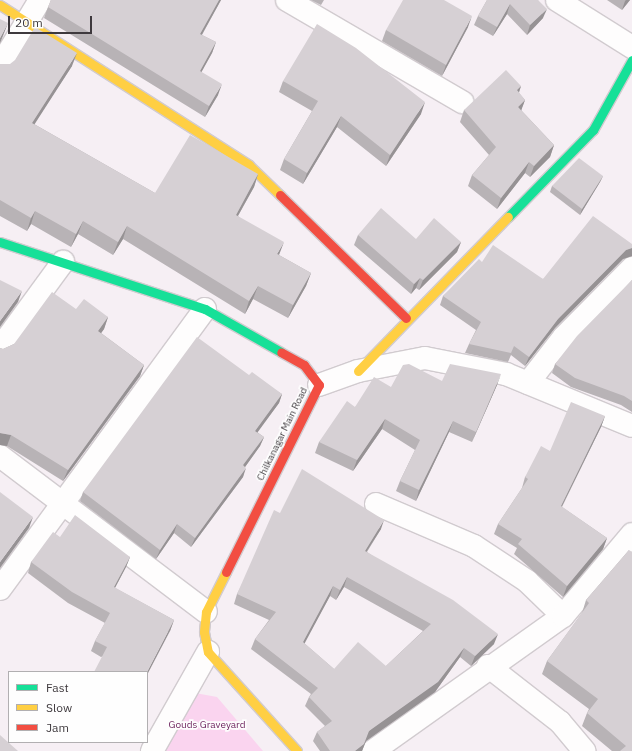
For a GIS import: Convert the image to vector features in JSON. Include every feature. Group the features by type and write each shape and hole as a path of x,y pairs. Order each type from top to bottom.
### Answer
{"street":[{"path":"0,66 40,0"},
{"path":"287,0 462,102"},
{"path":"557,0 632,47"},
{"path":"0,5 26,24 249,165 406,318"},
{"path":"358,371 406,318 593,130 632,60"},
{"name":"Chilkanagar Main Road","path":"0,242 205,309 304,365 319,385 206,612 204,632 208,652"},
{"path":"0,348 63,262"},
{"path":"528,383 564,337 632,268"},
{"path":"0,589 65,504 205,309"},
{"path":"319,385 358,371 425,358 506,374 632,426"},
{"path":"0,456 206,612"},
{"path":"376,504 474,546 527,581 563,616"},
{"path":"373,751 488,666 563,616 632,534"},
{"path":"152,751 208,652 297,751"},
{"path":"488,666 560,722 584,751"}],"green space":[{"name":"Gouds Graveyard","path":"195,693 217,697 263,751 164,751"}],"building":[{"path":"51,0 219,0 200,34 216,42 200,71 222,84 209,106 48,7"},
{"path":"403,0 444,0 472,16 446,65 386,30"},
{"path":"487,0 538,0 547,9 530,25 510,4 497,27 478,16"},
{"path":"0,19 8,23 0,38"},
{"path":"317,24 356,48 425,102 390,155 341,116 307,173 284,159 318,101 283,81"},
{"path":"35,27 77,53 32,123 155,193 190,135 258,174 236,215 284,242 277,254 311,273 293,305 258,286 249,301 127,226 118,242 83,221 76,234 35,211 31,218 0,200 0,64 10,64 15,60"},
{"path":"506,70 521,86 517,90 525,100 518,107 554,145 534,166 529,162 501,198 472,175 496,147 464,110"},
{"path":"579,158 603,176 582,209 552,186"},
{"path":"381,208 416,239 434,218 461,242 423,280 420,278 414,284 358,235"},
{"path":"593,216 632,244 632,248 626,250 558,319 529,357 514,346 511,353 469,344 481,322 443,296 479,259 482,262 493,245 543,279"},
{"path":"0,280 22,291 0,321"},
{"path":"632,280 632,401 624,396 575,378 555,364 577,336"},
{"path":"52,292 76,309 84,299 108,317 98,331 144,365 68,470 11,435 0,433 0,348 3,349 14,344"},
{"path":"197,337 249,375 252,372 282,394 255,431 264,437 243,465 246,468 195,538 177,524 160,550 83,492"},
{"path":"409,364 442,381 450,364 501,374 476,432 453,421 419,490 400,481 420,440 385,419 357,460 319,442 347,401 355,407 374,377 391,387 403,365"},
{"path":"571,402 605,416 561,506 607,538 567,586 518,544 522,539 498,524 528,479 525,477 541,446 550,451"},
{"path":"302,469 384,520 365,551 453,600 498,634 475,656 464,648 438,682 369,731 364,744 355,751 330,751 317,732 332,721 309,697 318,688 255,639 276,612 237,594 274,510 280,513","holes":["347,577 431,624 386,666 358,642 334,669 303,642 333,586 340,590"]},
{"path":"0,492 33,517 0,562"},
{"path":"75,515 130,557 114,587 174,620 148,671 95,671 107,647 95,641 110,613 72,592 31,562 53,532 60,537"},
{"path":"629,550 632,552 632,751 620,751 626,746 587,713 598,699 547,661 589,603 586,600"},
{"path":"0,735 18,751 0,751"}],"traffic: fast":[{"path":"508,217 593,130 632,60"},
{"path":"0,242 205,309 281,352"}],"traffic: slow":[{"path":"0,5 249,165 280,195"},
{"path":"358,371 508,217"},
{"path":"226,572 206,612 204,632 208,652 297,751"}],"traffic: jam":[{"path":"280,195 406,318"},
{"path":"226,572 319,385 304,365 281,352"}]}
